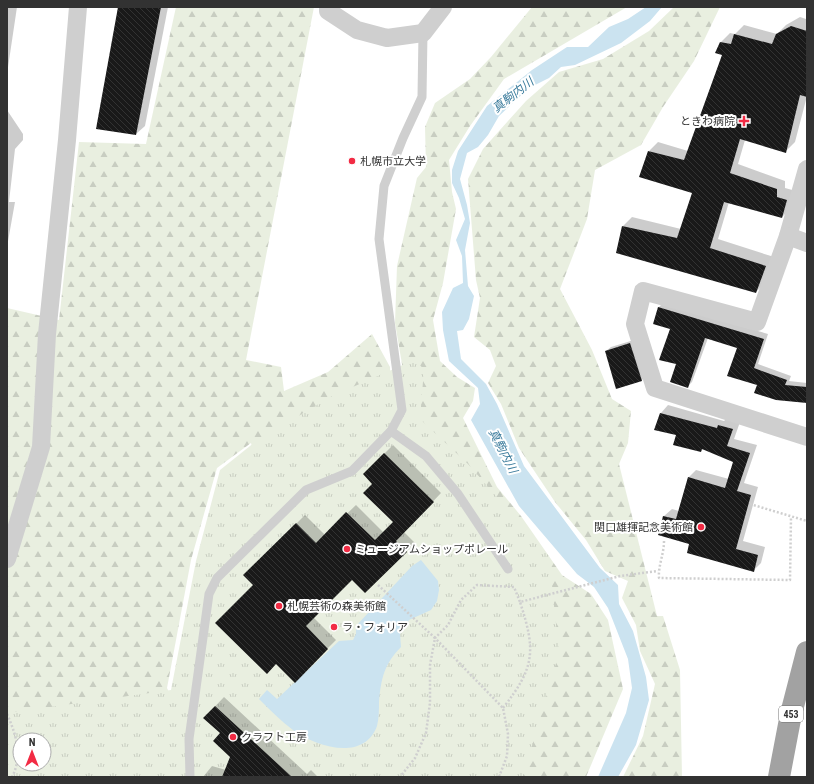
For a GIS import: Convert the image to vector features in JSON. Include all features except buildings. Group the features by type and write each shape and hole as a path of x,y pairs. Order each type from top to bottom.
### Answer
{"highway":[{"name":"453","path":"780,777 791,714 807,652"}],"street":[{"path":"7,559 41,447 47,334 67,140 78,7"},
{"path":"328,7 328,11 357,30 388,38 423,33 443,7"},
{"path":"807,170 788,236 757,322 643,290 635,324 655,388 807,437"},
{"path":"788,236 807,243"}],"lane":[{"path":"190,777 189,739 209,594 217,578 306,490 352,471 391,431 402,410 379,239 384,186 403,138 422,97 423,33"},
{"path":"391,431 426,456 458,494 508,569"}],"path":[{"path":"750,504 807,521"},
{"path":"664,541 664,552 658,571 659,578 790,580 791,516"},
{"path":"520,602 620,576 658,571"},
{"path":"378,585 418,620 503,708 508,734 507,756 499,777"},
{"path":"400,777 415,758 426,733 430,703 430,665 435,638 448,625 462,600 477,585 514,587 528,626 530,653 528,669 520,686 503,708"},
{"path":"7,714 14,731 19,759 12,777"}],"green space":[{"path":"176,7 314,7 246,360 281,367 284,391 328,372 372,334 390,367 390,376 257,465 251,443 217,468 191,560 167,688 179,713 178,777 7,777 7,308 59,320 79,142 146,144"},
{"path":"532,7 627,7 504,79 470,126 449,160 452,192 456,209 443,283 433,320 440,361 457,377 475,388 473,401 463,418 497,487 521,516 562,575 591,594 608,620 623,689 586,777 509,777 408,425 403,370 395,323 397,266 417,178 426,167 425,127 435,103 470,79 491,57"},
{"path":"674,7 720,7 694,61 663,107 641,145 595,170 587,219 560,289 592,350 612,399 631,411 628,443 619,464 657,616 663,616 680,670 682,777 623,777 643,736 655,684 640,651 636,625 622,598 628,581 605,571 586,540 555,502 519,448 501,404 488,383 496,366 490,350 474,337 480,298 476,280 468,179 483,149 526,101 559,72 603,59 649,31"},
{"path":"414,360 424,369 420,419 468,464 549,556 559,653 523,777 7,777 7,713 171,690 196,561 220,470 255,442 330,397"}],"water":[{"name":"真駒内川","path":"646,7 662,7 650,21 621,43 575,65 561,67 549,78 529,88 499,116 488,135 478,147 467,153 460,179 470,223 465,250 468,286 474,296 469,319 463,330 457,331 461,359 486,384 497,404 524,466 600,568 618,585 619,604 633,631 646,677 649,700 636,745 618,777 598,777 626,713 632,688 628,659 608,608 594,587 577,574 519,506 471,420 480,404 478,388 449,361 443,330 442,312 453,288 463,283 462,256 456,240 465,219 459,198 452,183 452,170 458,151 487,106 532,70 567,47 588,47 609,27 628,19"},
{"path":"421,560 438,581 439,590 437,601 431,610 409,620 400,634 401,647 395,653 387,666 382,679 378,723 371,737 362,744 351,748 326,746 314,742 293,730 259,699 267,690 277,699 339,641 353,640 356,634 356,626 412,566"}],"place":[{"name":"ときわ病院","path":"744,121"},
{"name":"札幌市立大学","path":"352,161"},
{"name":"関口雄揮記念美術館","path":"701,527"},
{"name":"ミュージアムショップポレール","path":"347,549"},
{"name":"札幌芸術の森美術館","path":"279,606"},
{"name":"ラ・フォリア","path":"334,627"},
{"name":"クラフト工房","path":"233,737"}]}
